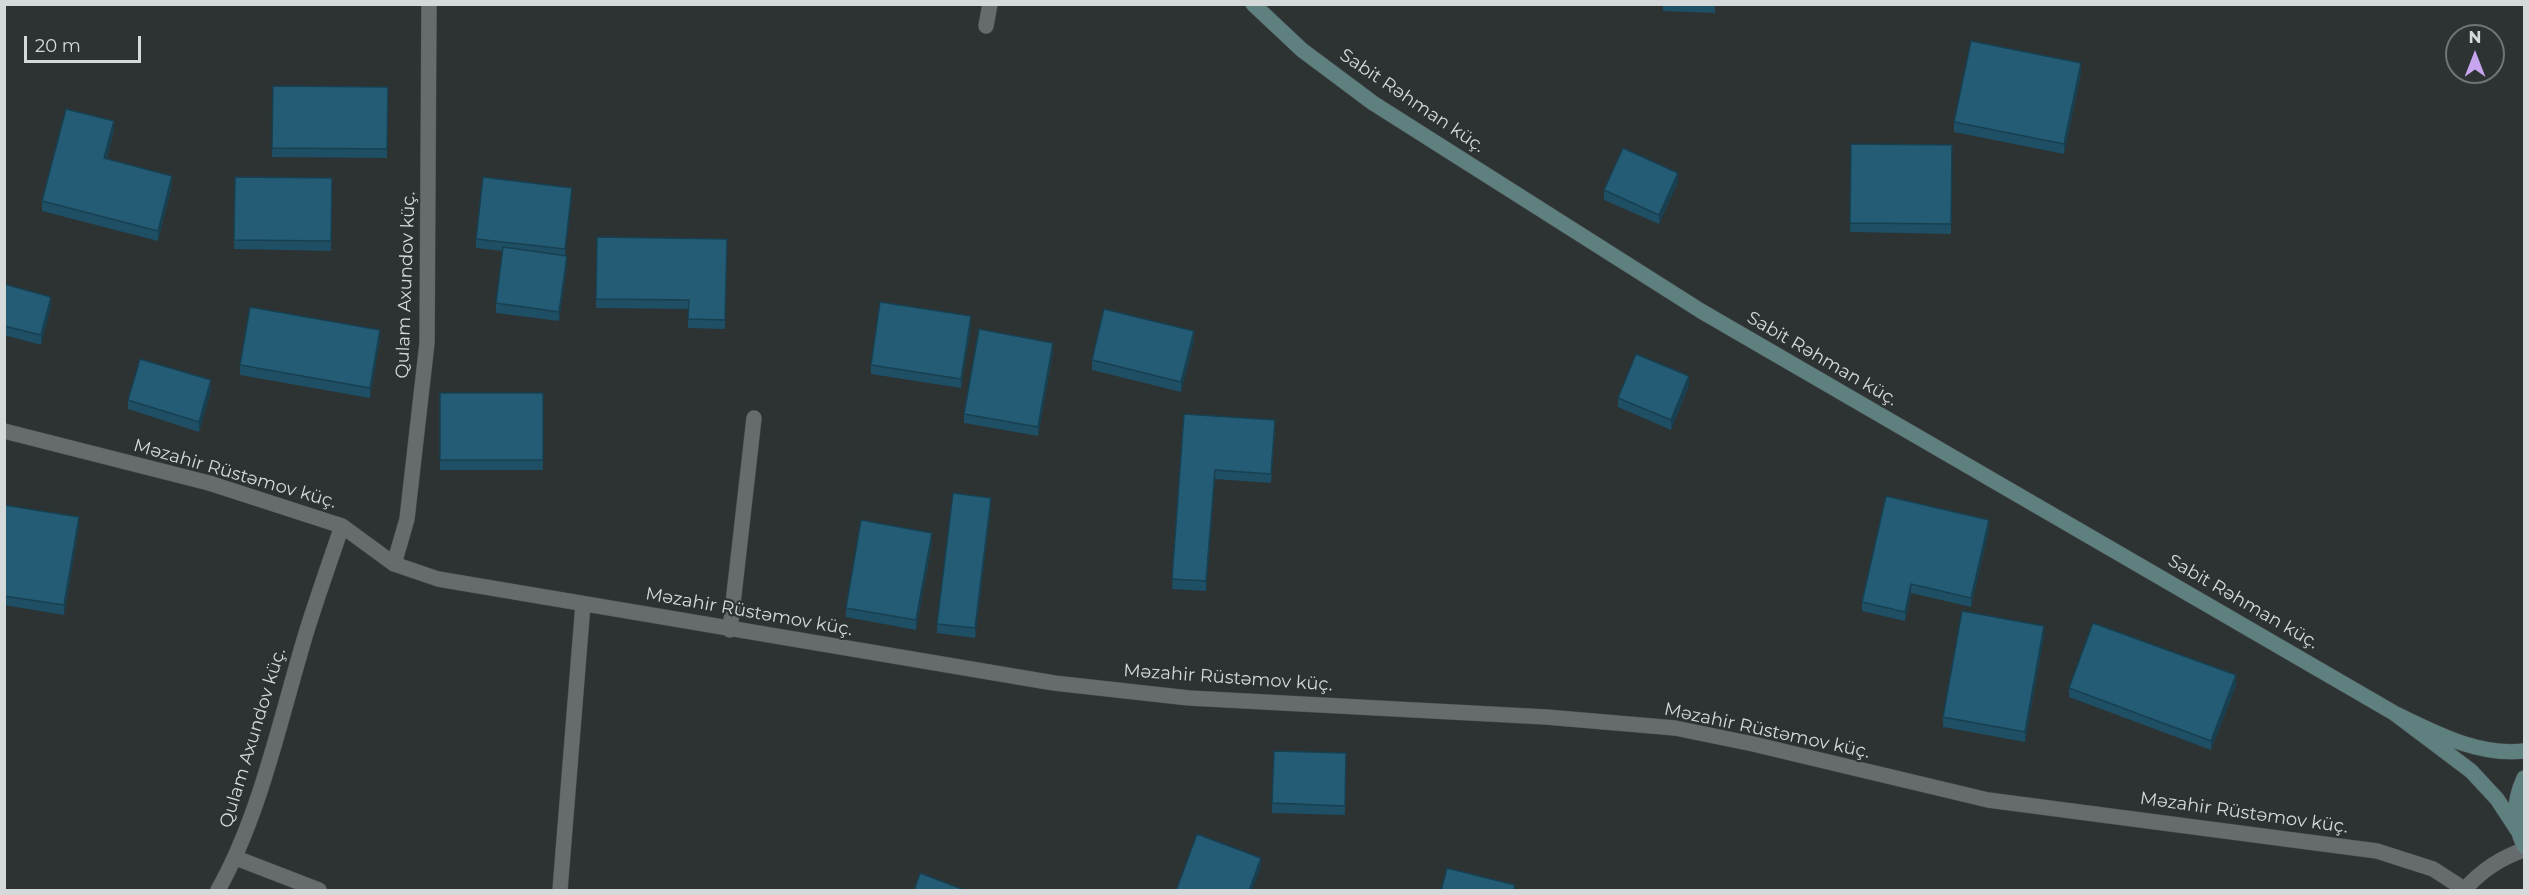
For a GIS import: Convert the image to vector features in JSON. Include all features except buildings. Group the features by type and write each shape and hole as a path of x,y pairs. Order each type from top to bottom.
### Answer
{"main road":[{"name":"Sabit Rəhman küç.","path":"1254,4 1302,50 1373,103 1701,311 2394,713"},
{"path":"2394,713 2446,738 2483,750 2510,753 2524,751"},
{"path":"2394,713 2471,771 2497,799 2518,831"},
{"path":"2524,778 2518,791 2515,811 2518,831 2524,848"}],"street":[{"name":"Qulam Axundov küç.","path":"394,564 407,519 427,343 429,4"},
{"path":"986,26 990,4"},
{"path":"730,630 754,418"},
{"name":"Məzahir Rüstəmov küç.","path":"4,431 209,483 342,526 394,564 438,579 1054,683 1190,698 1546,717 1675,729 1754,744 1988,800 2377,851 2433,869 2464,890"},
{"name":"Qulam Axundov küç.","path":"218,891 236,858 342,526"},
{"path":"560,891 583,604"},
{"path":"2464,890 2502,857 2524,848"},
{"path":"236,858 319,891"}]}
